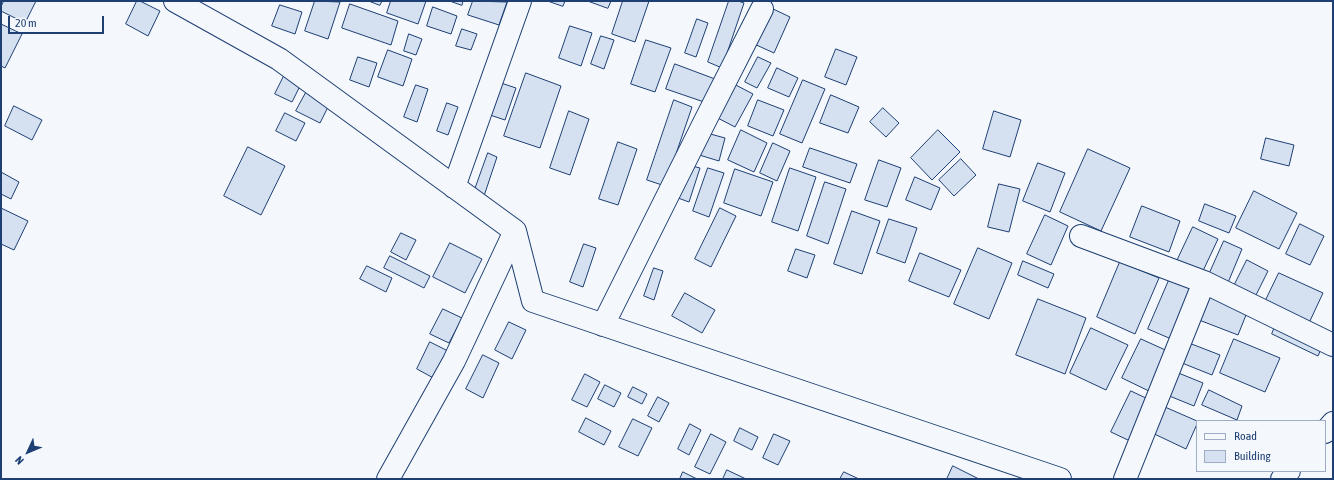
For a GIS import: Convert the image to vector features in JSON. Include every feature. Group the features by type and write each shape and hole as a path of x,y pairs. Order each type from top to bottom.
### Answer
{"street":[{"path":"176,1 279,59 514,231 533,301 1060,479"},
{"path":"454,186 520,1"},
{"path":"603,325 762,9"},
{"path":"388,479 454,361 514,231"},
{"path":"1081,236 1204,282 1333,345"},
{"path":"1125,479 1204,282"},
{"path":"1326,431 1333,423"}],"building":[{"path":"4,1 36,1 25,23 1,11"},
{"path":"137,1 160,11 148,36 126,24"},
{"path":"315,1 340,2 328,39 305,31"},
{"path":"369,1 382,1 380,5"},
{"path":"391,1 426,1 418,24 387,13"},
{"path":"450,1 463,1 462,5"},
{"path":"473,1 507,2 499,25 468,15"},
{"path":"548,1 565,1 563,6"},
{"path":"588,1 611,1 608,8"},
{"path":"623,1 649,1 635,42 612,34"},
{"path":"729,1 744,3 722,68 708,62"},
{"path":"350,4 398,21 391,45 342,28"},
{"path":"280,5 302,12 295,34 272,26"},
{"path":"433,7 457,16 451,34 427,26"},
{"path":"769,7 790,17 774,53 752,43"},
{"path":"697,19 708,23 696,57 685,53"},
{"path":"1,24 22,34 5,68 1,66"},
{"path":"570,26 592,33 581,66 559,58"},
{"path":"462,29 477,34 471,50 456,46"},
{"path":"409,34 422,39 416,55 404,51"},
{"path":"601,36 614,40 604,69 591,64"},
{"path":"646,40 671,48 655,92 631,84"},
{"path":"836,49 857,57 846,85 825,77"},
{"path":"388,50 412,59 403,86 378,77"},
{"path":"358,57 377,63 369,87 350,80"},
{"path":"758,57 771,63 757,88 745,82"},
{"path":"675,64 715,79 707,103 666,89"},
{"path":"777,68 798,78 789,97 768,88"},
{"path":"286,72 303,80 292,102 275,94"},
{"path":"526,73 561,86 540,148 504,136"},
{"path":"803,80 825,89 802,143 780,134"},
{"path":"730,82 753,94 735,127 712,115"},
{"path":"501,83 516,88 505,120 490,115"},
{"path":"416,85 428,89 417,122 404,117"},
{"path":"308,89 331,101 320,123 296,111"},
{"path":"831,95 859,107 848,133 820,123"},
{"path":"674,100 692,107 665,186 647,180"},
{"path":"758,100 784,110 773,136 748,126"},
{"path":"447,103 458,107 448,135 437,131"},
{"path":"14,106 42,120 32,140 5,126"},
{"path":"883,108 899,123 886,137 870,122"},
{"path":"569,111 589,119 570,175 550,168"},
{"path":"994,111 1021,120 1010,157 983,149"},
{"path":"285,113 305,123 296,141 276,131"},
{"path":"741,130 767,143 754,172 728,160"},
{"path":"938,130 960,152 932,180 911,158"},
{"path":"703,132 725,138 719,161 696,154"},
{"path":"1266,138 1294,145 1289,166 1261,159"},
{"path":"618,142 637,149 618,205 599,199"},
{"path":"773,143 790,151 777,181 760,173"},
{"path":"248,147 285,166 261,215 224,196"},
{"path":"810,148 857,164 850,183 803,167"},
{"path":"1088,149 1130,168 1101,231 1060,212"},
{"path":"488,153 497,157 483,199 473,195"},
{"path":"961,159 976,175 954,196 939,180"},
{"path":"879,160 901,168 887,207 865,200"},
{"path":"1038,163 1065,173 1050,212 1023,201"},
{"path":"688,165 700,168 689,202 678,198"},
{"path":"708,168 724,173 709,217 693,211"},
{"path":"790,168 816,177 798,231 772,222"},
{"path":"735,169 773,182 761,216 724,203"},
{"path":"1,172 19,182 11,199 1,194"},
{"path":"915,177 940,188 931,210 906,200"},
{"path":"825,182 846,189 828,244 807,236"},
{"path":"999,184 1020,189 1009,232 988,227"},
{"path":"1254,191 1297,213 1279,249 1236,228"},
{"path":"1205,204 1236,216 1229,233 1199,221"},
{"path":"1142,206 1180,221 1169,252 1130,237"},
{"path":"1,208 28,221 14,250 1,244"},
{"path":"720,208 736,216 711,267 695,259"},
{"path":"852,211 880,221 862,274 834,264"},
{"path":"1045,215 1068,226 1051,265 1027,254"},
{"path":"889,219 917,228 905,263 877,253"},
{"path":"1300,224 1324,236 1310,265 1286,254"},
{"path":"1193,227 1218,239 1202,273 1177,261"},
{"path":"401,233 416,240 406,260 391,252"},
{"path":"1224,241 1242,249 1227,285 1208,277"},
{"path":"450,243 482,259 465,293 433,277"},
{"path":"584,244 596,248 583,287 570,282"},
{"path":"978,248 1012,263 989,319 954,304"},
{"path":"796,249 815,255 807,278 788,271"},
{"path":"920,253 961,270 949,297 909,281"},
{"path":"390,256 430,276 424,288 384,268"},
{"path":"1247,260 1268,271 1255,297 1234,286"},
{"path":"1023,261 1054,274 1048,288 1018,275"},
{"path":"1120,262 1159,278 1135,334 1097,317"},
{"path":"367,266 392,278 386,292 360,279"},
{"path":"654,268 663,271 654,300 644,296"},
{"path":"1279,273 1323,293 1309,323 1265,302"},
{"path":"1170,278 1197,290 1176,341 1148,329"},
{"path":"685,293 715,310 702,333 672,316"},
{"path":"1209,295 1248,310 1238,335 1199,320"},
{"path":"1038,299 1086,318 1065,374 1016,355"},
{"path":"443,309 462,318 449,343 430,334"},
{"path":"509,322 526,330 512,359 495,350"},
{"path":"1276,324 1322,347 1318,356 1272,334"},
{"path":"1091,328 1128,345 1106,390 1070,373"},
{"path":"1141,339 1172,353 1153,393 1122,378"},
{"path":"1234,339 1280,358 1265,392 1220,373"},
{"path":"430,342 450,352 437,380 417,369"},
{"path":"1189,343 1220,355 1212,375 1182,363"},
{"path":"483,355 499,363 483,398 466,389"},
{"path":"1176,372 1203,383 1194,406 1167,395"},
{"path":"585,374 600,382 587,407 572,400"},
{"path":"605,385 621,393 614,407 598,399"},
{"path":"633,387 647,394 642,404 628,397"},
{"path":"1209,390 1242,406 1237,420 1202,405"},
{"path":"1131,391 1150,400 1130,441 1111,432"},
{"path":"658,397 669,403 659,422 648,416"},
{"path":"1158,404 1196,421 1196,426 1186,449 1146,430"},
{"path":"586,418 611,431 604,445 579,432"},
{"path":"633,419 652,428 638,456 619,447"},
{"path":"690,424 701,430 689,455 678,449"},
{"path":"740,428 758,437 752,450 734,441"},
{"path":"711,434 726,442 710,474 695,467"},
{"path":"774,434 790,441 778,465 763,458"},
{"path":"953,466 979,479 947,479"},
{"path":"727,470 746,479 723,479"},
{"path":"683,472 697,479 680,479"},
{"path":"844,472 859,479 840,479"}]}
